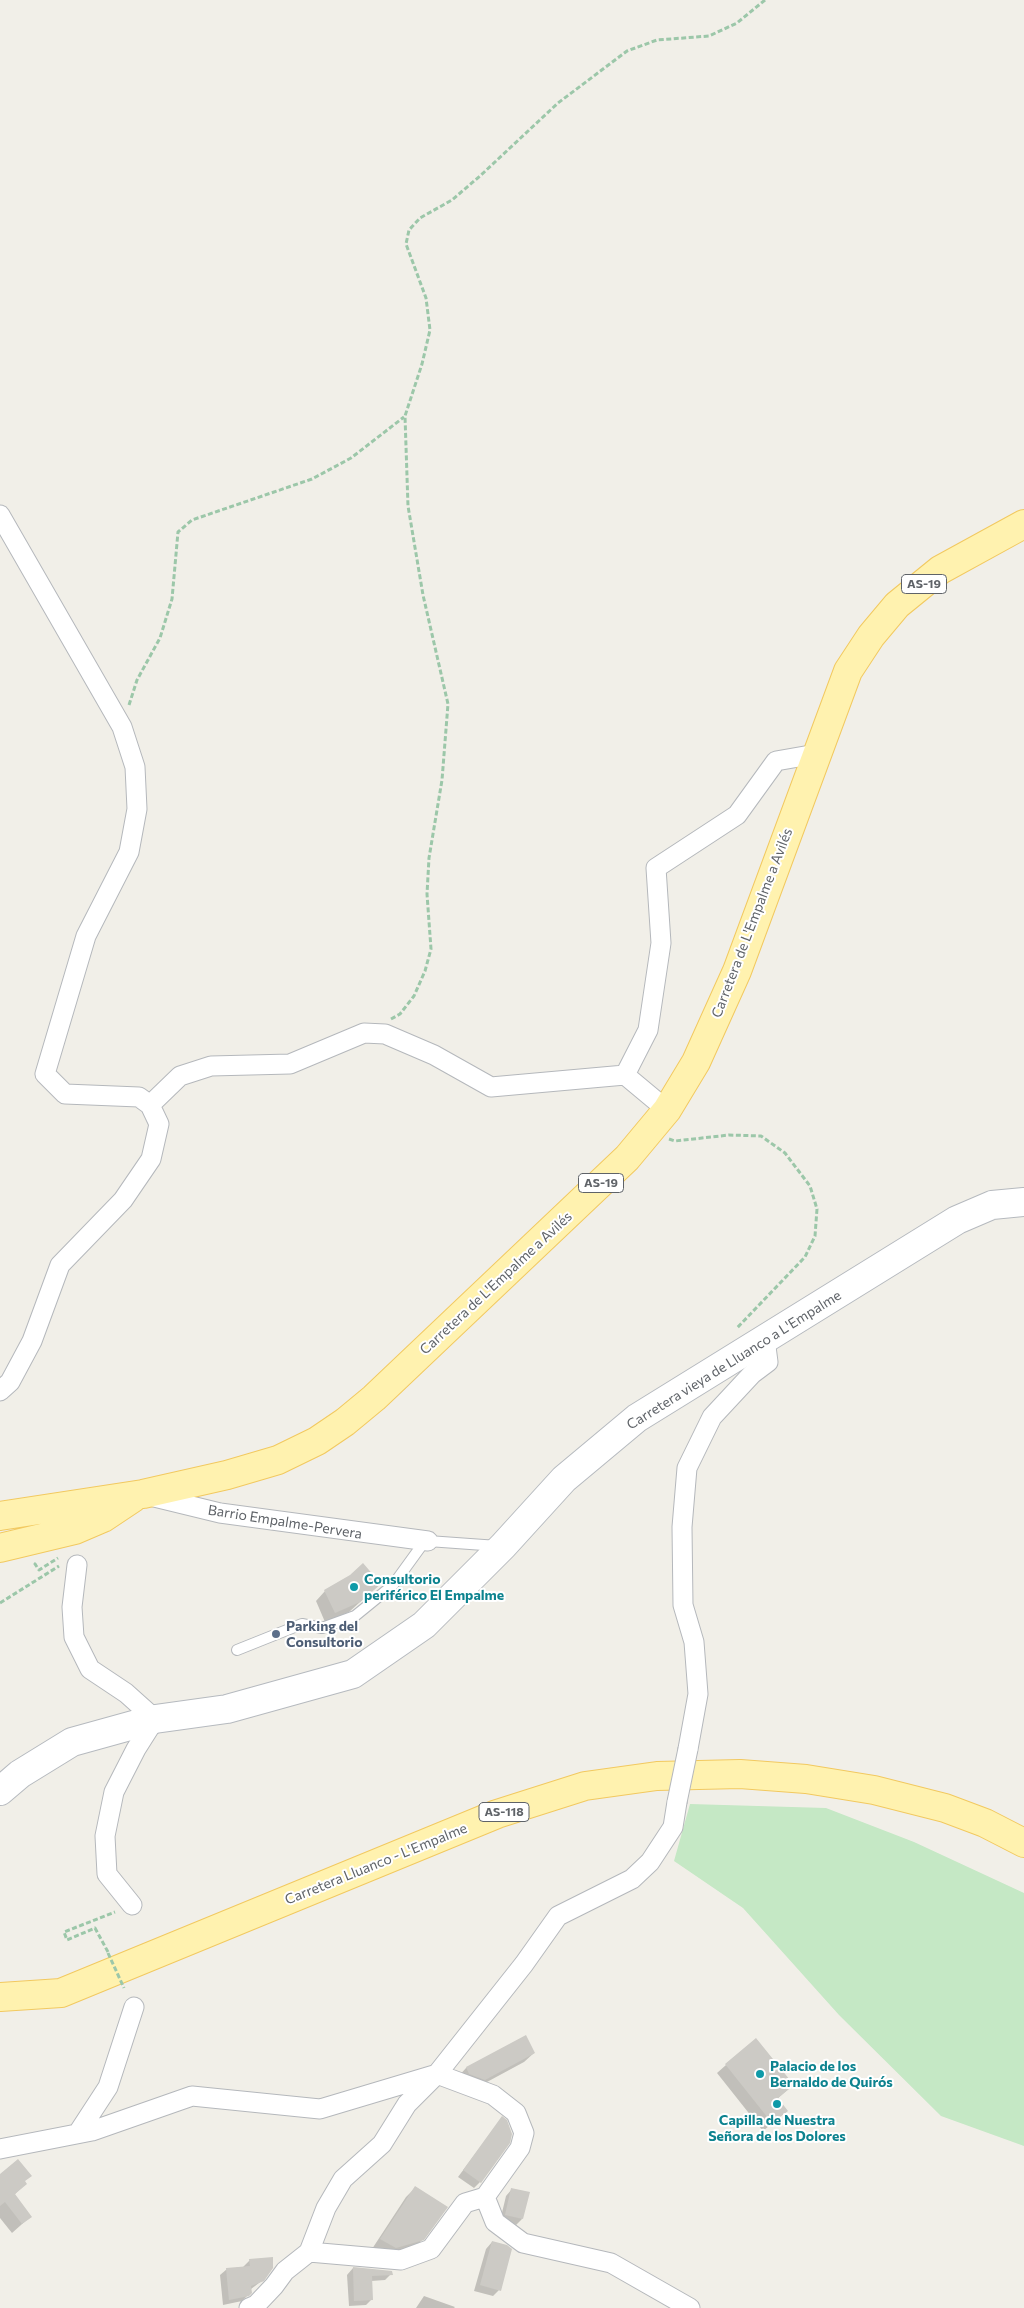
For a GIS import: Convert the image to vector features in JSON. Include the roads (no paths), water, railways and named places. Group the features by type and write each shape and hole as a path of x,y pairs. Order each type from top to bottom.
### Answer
{"main road":[{"name":"Carretera de L'Empalme a Avilés","path":"0,1516 139,1495 227,1475 278,1460 317,1441 345,1422 374,1398 613,1172 667,1110 696,1062 737,971 848,671 871,636 897,606 940,570 1024,524"},
{"path":"4,1541 75,1530 103,1518 139,1495"},
{"path":"4,1541 65,1518 87,1502"},
{"name":"Carretera Lluanco - L'Empalme","path":"1,1996 61,1993 498,1814 585,1786 658,1776 740,1774 806,1779 874,1790 944,1808 984,1823 1024,1843"}],"street":[{"path":"0,515 122,727 135,768 137,809 130,852 86,936 45,1074 65,1094 139,1097 150,1105 159,1124 151,1160 123,1200 60,1265 32,1341 10,1382 0,1391"},
{"path":"625,1075 648,1030 651,1011 661,943 656,868 737,815 776,761 816,754"},
{"path":"150,1105 180,1076 211,1066 290,1064 364,1032 385,1034 434,1055 491,1087 625,1075 667,1110"},
{"name":"Carretera vieya de Lluanco a L'Empalme","path":"0,1791 20,1774 72,1742 155,1719 227,1709 353,1674 424,1625 503,1546 564,1479 637,1418 957,1220 992,1205 1024,1202"},
{"path":"249,2308 256,2305 285,2271 309,2252 326,2208 343,2179 382,2144 407,2104 437,2074 524,1964 558,1916 632,1879 650,1862 672,1827 698,1694 694,1642 683,1605 682,1528 686,1468 712,1417 752,1374 768,1362 765,1339"},
{"name":"Barrio Empalme-Pervera","path":"139,1495 220,1513 428,1541"},
{"path":"77,1564 72,1614 74,1637 90,1669 126,1693 155,1719 136,1749 114,1792 105,1836 108,1874 132,1905"},
{"path":"78,2133 108,2088 134,2007"},
{"path":"0,2148 92,2131 192,2096 320,2109 437,2074 493,2095 516,2114 524,2133 520,2148 485,2197 465,2203 431,2249 401,2260 309,2252"},
{"path":"485,2197 495,2222 523,2243 611,2263 690,2308"}],"lane":[{"path":"237,1650 302,1624 322,1628 355,1616 393,1585 422,1544 428,1541 503,1546"}],"place":[{"name":"Consultorio periférico El Empalme","path":"354,1587"},
{"name":"Parking del Consultorio","path":"276,1634"},
{"name":"Palacio de los Bernaldo de Quirós","path":"760,2074"},
{"name":"Capilla de Nuestra Señora de los Dolores","path":"777,2104"}]}
